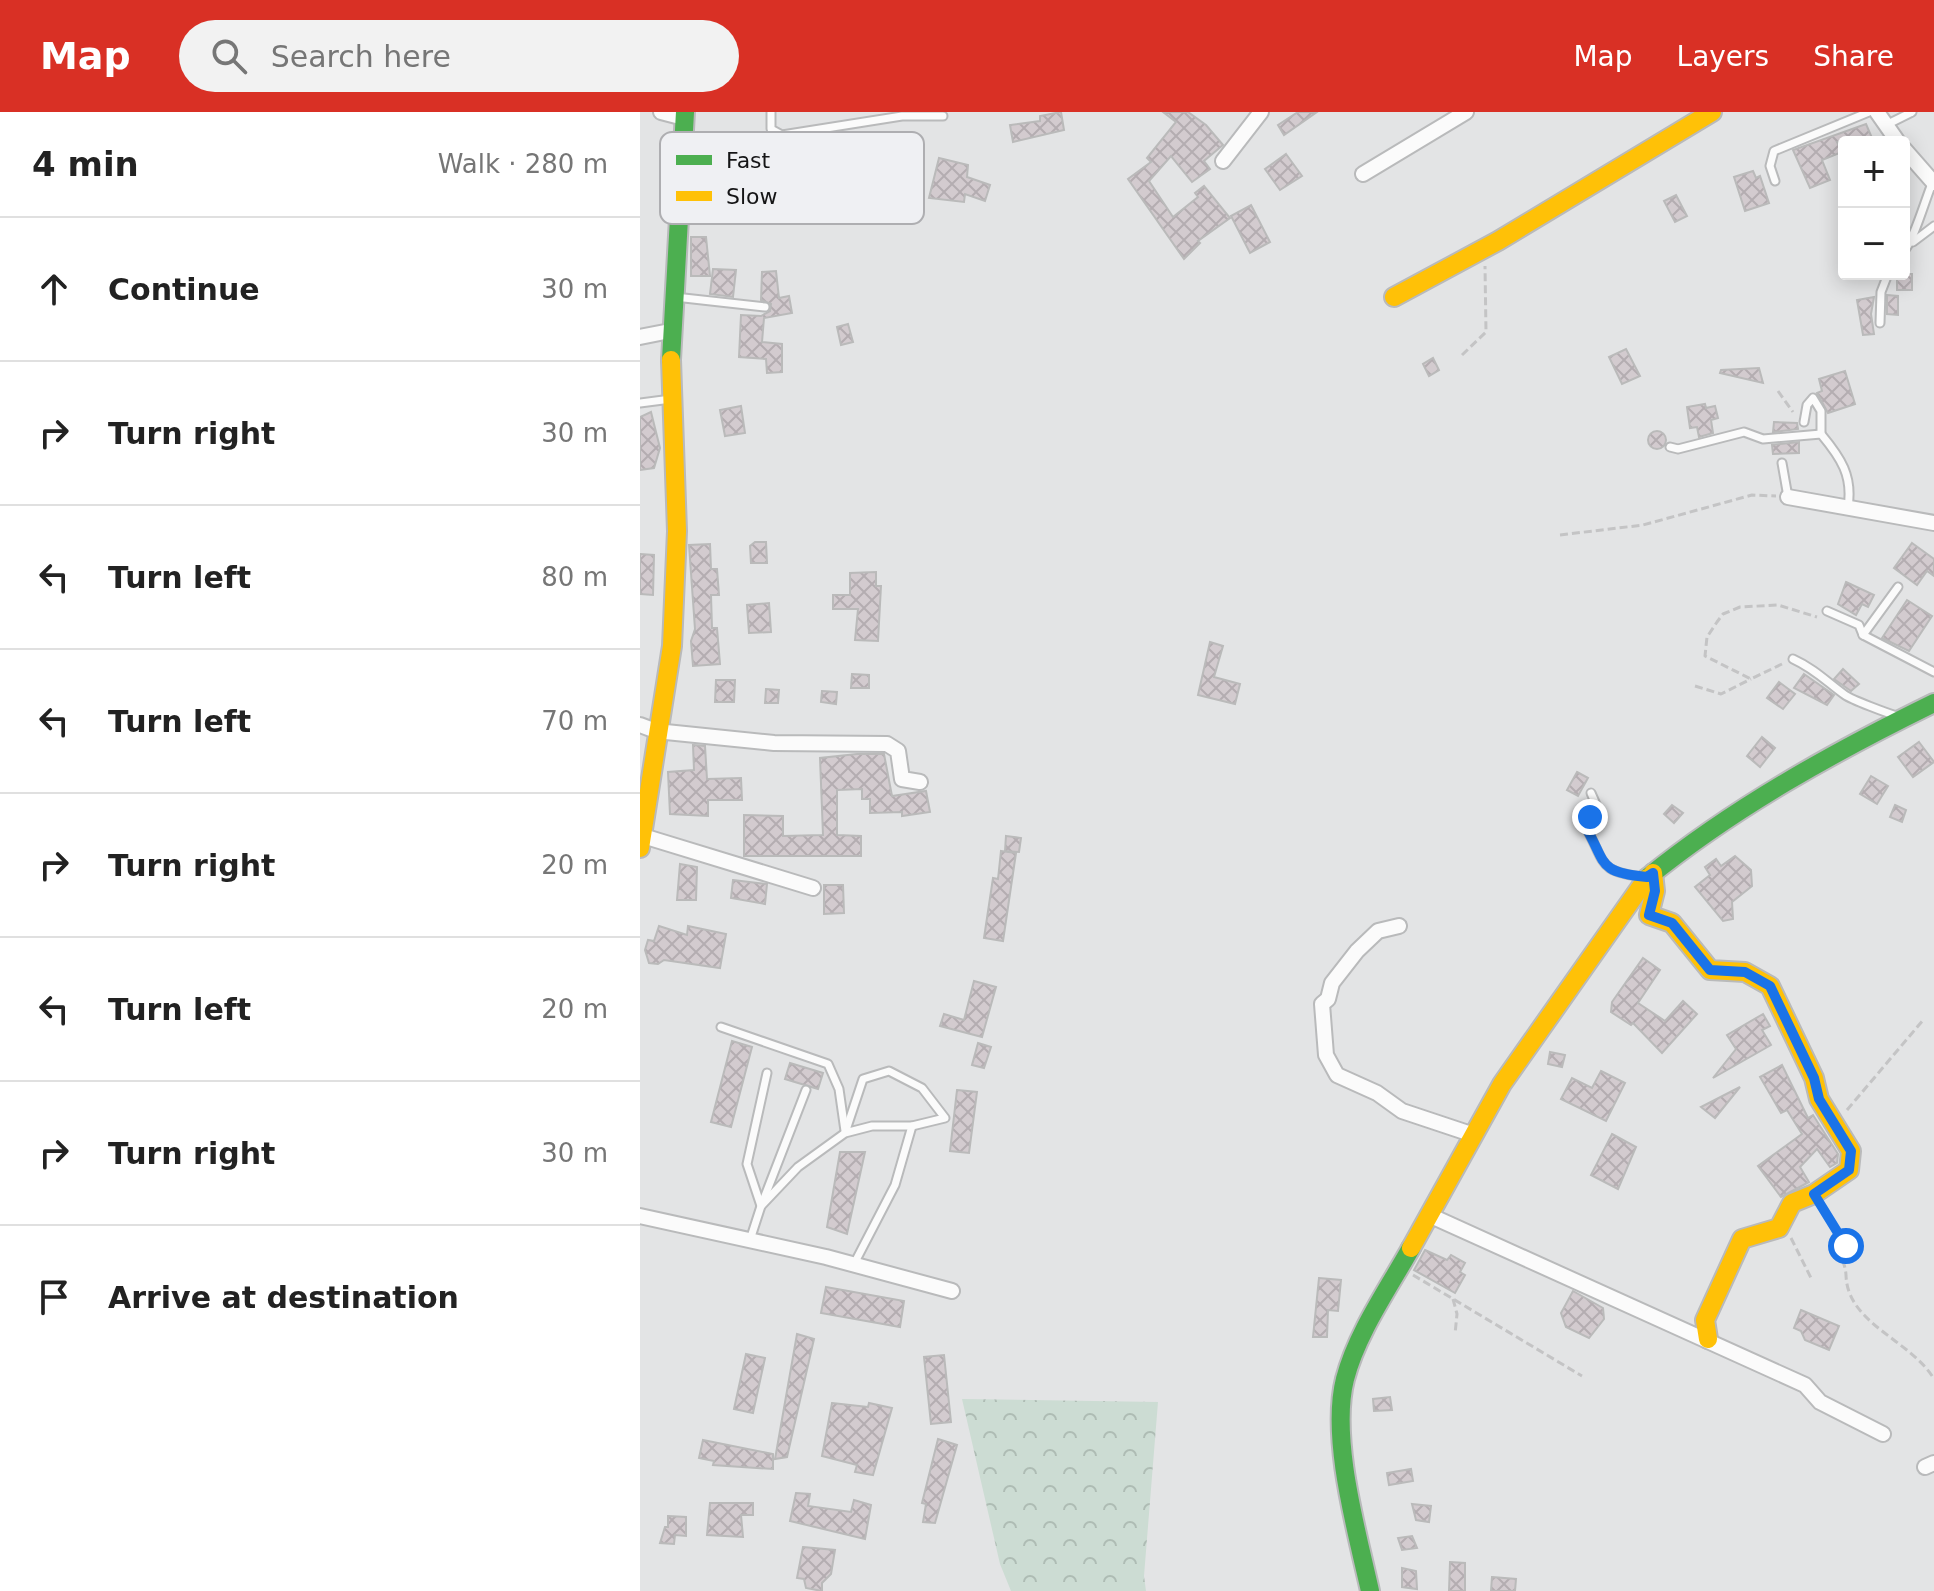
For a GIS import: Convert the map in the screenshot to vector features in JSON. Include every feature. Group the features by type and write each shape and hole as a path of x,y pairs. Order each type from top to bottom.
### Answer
{"street":[{"path":"661,112 685,115"},
{"path":"1223,161 1261,112"},
{"path":"1363,174 1466,112"},
{"path":"1394,297 1479,252 1712,112"},
{"path":"1877,112 1894,136"},
{"path":"1910,155 1931,176"},
{"path":"678,224 670,331 676,570 672,646 648,728 641,842 813,888"},
{"path":"640,337 670,331"},
{"path":"1788,497 1934,523"},
{"path":"1370,1591 1348,1489 1342,1402 1354,1355 1471,1134 1628,902 1650,875 1723,821 1934,703"},
{"path":"648,728 774,743 887,744 898,751 902,779 920,782"},
{"path":"1649,915 1655,891 1650,875"},
{"path":"1628,902 1649,915 1672,923 1710,970 1745,972 1770,986 1814,1078 1819,1099 1851,1151 1849,1170 1814,1194 1792,1203 1785,1224 1774,1234 1742,1239 1705,1320 1708,1339"},
{"path":"1399,926 1378,931 1332,983 1328,999 1322,1004 1326,1055 1337,1075 1347,1082 1377,1093 1402,1111 1471,1134"},
{"path":"1429,1215 1805,1385 1820,1402 1883,1434"},
{"path":"640,1216 854,1264 952,1291"}],"lane":[{"path":"771,112 771,129 776,132"},
{"path":"1775,181 1770,166 1774,151 1869,112"},
{"path":"1886,125 1912,112"},
{"path":"801,132 902,116 943,116"},
{"path":"1913,242 1914,225 1931,176"},
{"path":"1910,245 1934,226"},
{"path":"1880,323 1881,292 1886,280"},
{"path":"673,297 765,307"},
{"path":"1804,422 1807,405 1813,398 1821,411 1821,434 1847,471 1851,488 1848,507"},
{"path":"640,403 673,399"},
{"path":"1670,447 1678,449 1744,432 1763,439 1821,434"},
{"path":"1782,463 1788,497"},
{"path":"1863,635 1898,587"},
{"path":"1827,611 1859,625 1863,635 1934,672"},
{"path":"1793,659 1818,671 1848,698 1859,699 1877,710 1903,718"},
{"path":"1591,793 1598,809 1585,826 1598,857 1623,875 1650,875"},
{"path":"721,1027 828,1064 839,1089 845,1133"},
{"path":"761,1206 798,1167 845,1133 872,1126 912,1126 945,1118 922,1088 889,1071 863,1079 845,1133"},
{"path":"761,1206 747,1164 767,1073"},
{"path":"750,1240 806,1090"},
{"path":"854,1264 895,1185 912,1126"}],"path":[{"path":"1462,355 1486,332 1486,269 1479,252"},
{"path":"1560,535 1643,525 1752,495 1788,497"},
{"path":"1751,679 1705,656 1707,637 1723,614 1740,607 1778,605 1814,618 1827,611"},
{"path":"1695,686 1721,694 1793,659"},
{"path":"1838,1127 1865,1085 1889,1063 1924,1019"},
{"path":"1814,1194 1846,1246 1840,1262 1854,1306 1923,1360 1934,1379"},
{"path":"1785,1224 1811,1278"},
{"path":"1400,1267 1582,1376"},
{"path":"1453,1299 1457,1314 1455,1334"}],"green space":[{"path":"962,1399 1158,1402 1144,1576 1146,1591 1011,1591 1000,1564"}],"building":[{"path":"1061,112 1064,130 1013,142 1010,125 1040,121 1040,116"},
{"path":"1163,112 1188,112 1206,125 1223,145 1204,161 1210,169 1192,182 1171,156 1149,181 1173,217 1198,197 1195,193 1204,186 1230,218 1198,241 1200,243 1184,259 1128,179 1151,162 1147,158 1176,122"},
{"path":"1298,112 1317,112 1284,135 1278,125"},
{"path":"1866,124 1871,136 1838,136 1838,154 1822,160 1830,180 1810,188 1793,150"},
{"path":"1286,154 1302,176 1280,190 1265,169"},
{"path":"939,158 968,165 967,177 990,185 985,201 965,194 964,202 929,198"},
{"path":"1753,171 1756,178 1760,176 1769,203 1745,211 1734,177"},
{"path":"1676,195 1687,216 1675,222 1664,201"},
{"path":"1251,205 1270,242 1250,253 1231,216"},
{"path":"691,237 706,237 710,276 691,276"},
{"path":"713,269 736,270 733,297 710,294"},
{"path":"776,271 779,298 789,296 792,313 764,318 762,342 782,344 782,372 767,373 766,359 739,357 741,315 761,316 770,311 771,304 761,300 762,272"},
{"path":"1912,274 1912,290 1897,290 1897,280 1910,280"},
{"path":"1887,295 1898,296 1898,315 1887,314"},
{"path":"1874,297 1871,314 1874,334 1863,335 1857,300"},
{"path":"848,324 853,342 841,345 837,327"},
{"path":"1626,349 1640,376 1622,384 1609,357"},
{"path":"1433,358 1439,370 1429,376 1423,364"},
{"path":"1759,368 1763,383 1720,373 1721,370"},
{"path":"1845,371 1855,404 1828,413 1817,393 1822,391 1819,379"},
{"path":"1705,404 1706,408 1715,406 1718,418 1711,420 1713,433 1699,437 1697,427 1690,428 1687,407"},
{"path":"741,406 745,433 725,436 720,410"},
{"path":"651,412 660,448 654,468 640,470 640,417"},
{"path":"1774,422 1797,423 1798,429 1773,432"},
{"path":"1657,431 1666,440 1657,449 1648,440"},
{"path":"1799,442 1799,453 1773,454 1772,445"},
{"path":"755,542 766,542 767,563 751,563 750,546"},
{"path":"1912,543 1934,559 1934,576 1927,571 1917,585 1894,568"},
{"path":"710,544 711,569 717,569 719,595 711,595 712,628 717,628 720,664 693,666 691,641 695,629 689,545"},
{"path":"640,554 654,555 653,595 640,594"},
{"path":"876,572 876,586 881,586 878,641 855,640 858,609 833,609 833,595 850,595 850,573"},
{"path":"1846,582 1874,595 1868,607 1862,604 1856,615 1838,604"},
{"path":"1907,600 1932,616 1909,651 1882,638"},
{"path":"769,603 771,632 749,633 747,605"},
{"path":"1210,642 1223,646 1214,677 1240,684 1235,704 1198,695"},
{"path":"1843,669 1859,684 1851,691 1834,679"},
{"path":"852,674 869,675 869,688 851,688"},
{"path":"1804,674 1834,695 1827,705 1794,688"},
{"path":"716,680 735,680 734,702 715,702"},
{"path":"1779,682 1795,694 1783,709 1767,698"},
{"path":"766,689 779,690 778,703 765,703"},
{"path":"822,691 837,692 836,704 821,702"},
{"path":"1762,737 1775,748 1760,767 1747,756"},
{"path":"1919,742 1934,762 1913,777 1898,757"},
{"path":"693,745 705,746 707,779 741,778 742,800 708,800 708,816 670,814 668,772 694,770"},
{"path":"884,754 892,796 926,791 930,812 902,816 902,812 870,813 870,799 862,799 862,789 837,790 837,835 861,836 861,856 744,856 744,815 783,816 783,836 823,835 820,758"},
{"path":"1577,772 1588,778 1578,796 1567,790"},
{"path":"1871,776 1888,786 1877,804 1860,794"},
{"path":"1672,805 1683,813 1674,823 1664,814"},
{"path":"1895,805 1906,810 1902,822 1890,817"},
{"path":"1006,836 1021,838 1019,852 1005,851"},
{"path":"1001,851 1016,853 1003,941 984,938 993,878 998,879"},
{"path":"1735,856 1751,870 1752,886 1732,902 1733,919 1723,921 1695,887 1710,875 1705,867 1716,859 1721,866"},
{"path":"680,864 697,867 696,900 677,900"},
{"path":"733,880 767,884 765,904 731,898"},
{"path":"824,885 843,885 844,913 824,914"},
{"path":"659,926 687,935 688,926 726,934 720,968 664,960 658,964 649,963 645,950 648,940 654,941"},
{"path":"1643,958 1660,970 1638,1003 1665,1021 1683,1001 1697,1014 1662,1053 1633,1023 1631,1025 1611,1012 1612,1002"},
{"path":"974,981 996,987 982,1037 940,1026 944,1014 964,1020"},
{"path":"1763,1014 1770,1026 1762,1030 1771,1045 1713,1078 1736,1049 1727,1035"},
{"path":"732,1041 752,1047 731,1127 711,1122"},
{"path":"978,1043 991,1047 984,1068 972,1065"},
{"path":"1550,1052 1565,1055 1562,1067 1548,1064"},
{"path":"790,1063 823,1073 818,1089 785,1079"},
{"path":"1782,1065 1808,1118 1813,1115 1838,1154 1837,1163 1830,1167 1817,1149 1800,1167 1809,1182 1781,1197 1758,1166 1802,1134 1787,1110 1781,1113 1760,1077"},
{"path":"1601,1071 1625,1083 1606,1121 1561,1099 1572,1078 1592,1088"},
{"path":"1740,1087 1715,1118 1701,1107"},
{"path":"957,1090 977,1092 969,1153 950,1151"},
{"path":"1612,1134 1636,1147 1618,1189 1591,1175"},
{"path":"840,1152 865,1152 847,1234 827,1227"},
{"path":"1425,1250 1447,1260 1451,1255 1465,1263 1460,1272 1465,1275 1455,1293 1414,1270"},
{"path":"1319,1278 1341,1280 1338,1311 1328,1310 1327,1337 1313,1337"},
{"path":"826,1287 904,1301 900,1327 821,1313"},
{"path":"1573,1291 1603,1308 1604,1319 1589,1338 1566,1327 1561,1313"},
{"path":"1801,1310 1839,1326 1829,1350 1805,1340 1801,1331 1794,1328"},
{"path":"797,1334 814,1339 787,1457 775,1459"},
{"path":"746,1354 765,1358 753,1413 734,1409"},
{"path":"944,1355 951,1422 931,1424 924,1357"},
{"path":"1390,1397 1392,1410 1374,1411 1373,1399"},
{"path":"832,1403 868,1407 869,1403 892,1408 873,1475 855,1472 857,1465 822,1456"},
{"path":"938,1439 957,1445 935,1523 923,1522 926,1504 922,1503"},
{"path":"703,1440 773,1454 773,1469 713,1465 714,1461 699,1458"},
{"path":"1411,1469 1413,1481 1389,1485 1387,1473"},
{"path":"796,1493 810,1494 808,1506 851,1512 854,1500 871,1505 865,1539 790,1521"},
{"path":"710,1503 753,1503 753,1515 741,1515 743,1537 707,1535"},
{"path":"1412,1504 1431,1506 1429,1522 1416,1520"},
{"path":"668,1516 686,1517 686,1536 675,1535 674,1544 660,1543 665,1527 668,1527"},
{"path":"1412,1536 1417,1548 1402,1550 1398,1538"},
{"path":"803,1547 835,1550 831,1574 822,1583 822,1591 806,1588 804,1579 797,1578"},
{"path":"1450,1562 1465,1563 1465,1591 1449,1591"},
{"path":"1402,1568 1416,1571 1417,1589 1402,1587"},
{"path":"1492,1577 1516,1579 1515,1591 1491,1591"}],"traffic: fast":[{"path":"684,132 685,112"},
{"path":"671,360 679,224"},
{"path":"1647,878 1714,828 1785,783 1934,703"},
{"path":"1370,1591 1347,1485 1341,1403 1345,1379 1357,1345 1411,1248"}],"traffic: slow":[{"path":"1394,297 1498,241 1712,112"},
{"path":"640,848 672,646 677,531 671,360"},
{"path":"1653,873 1655,891 1649,915 1672,923 1710,970 1745,972 1770,986 1814,1078 1819,1099 1851,1151 1849,1170 1814,1194 1792,1203 1779,1228 1742,1239 1705,1320 1708,1339"},
{"path":"1411,1248 1502,1084 1647,878"}],"route":[{"path":"1590,817 1585,826 1598,857 1610,869 1623,875 1647,877 1653,873 1655,891 1649,915 1672,923 1710,970 1745,972 1770,986 1814,1078 1819,1099 1851,1151 1849,1170 1814,1194 1846,1246"}]}
